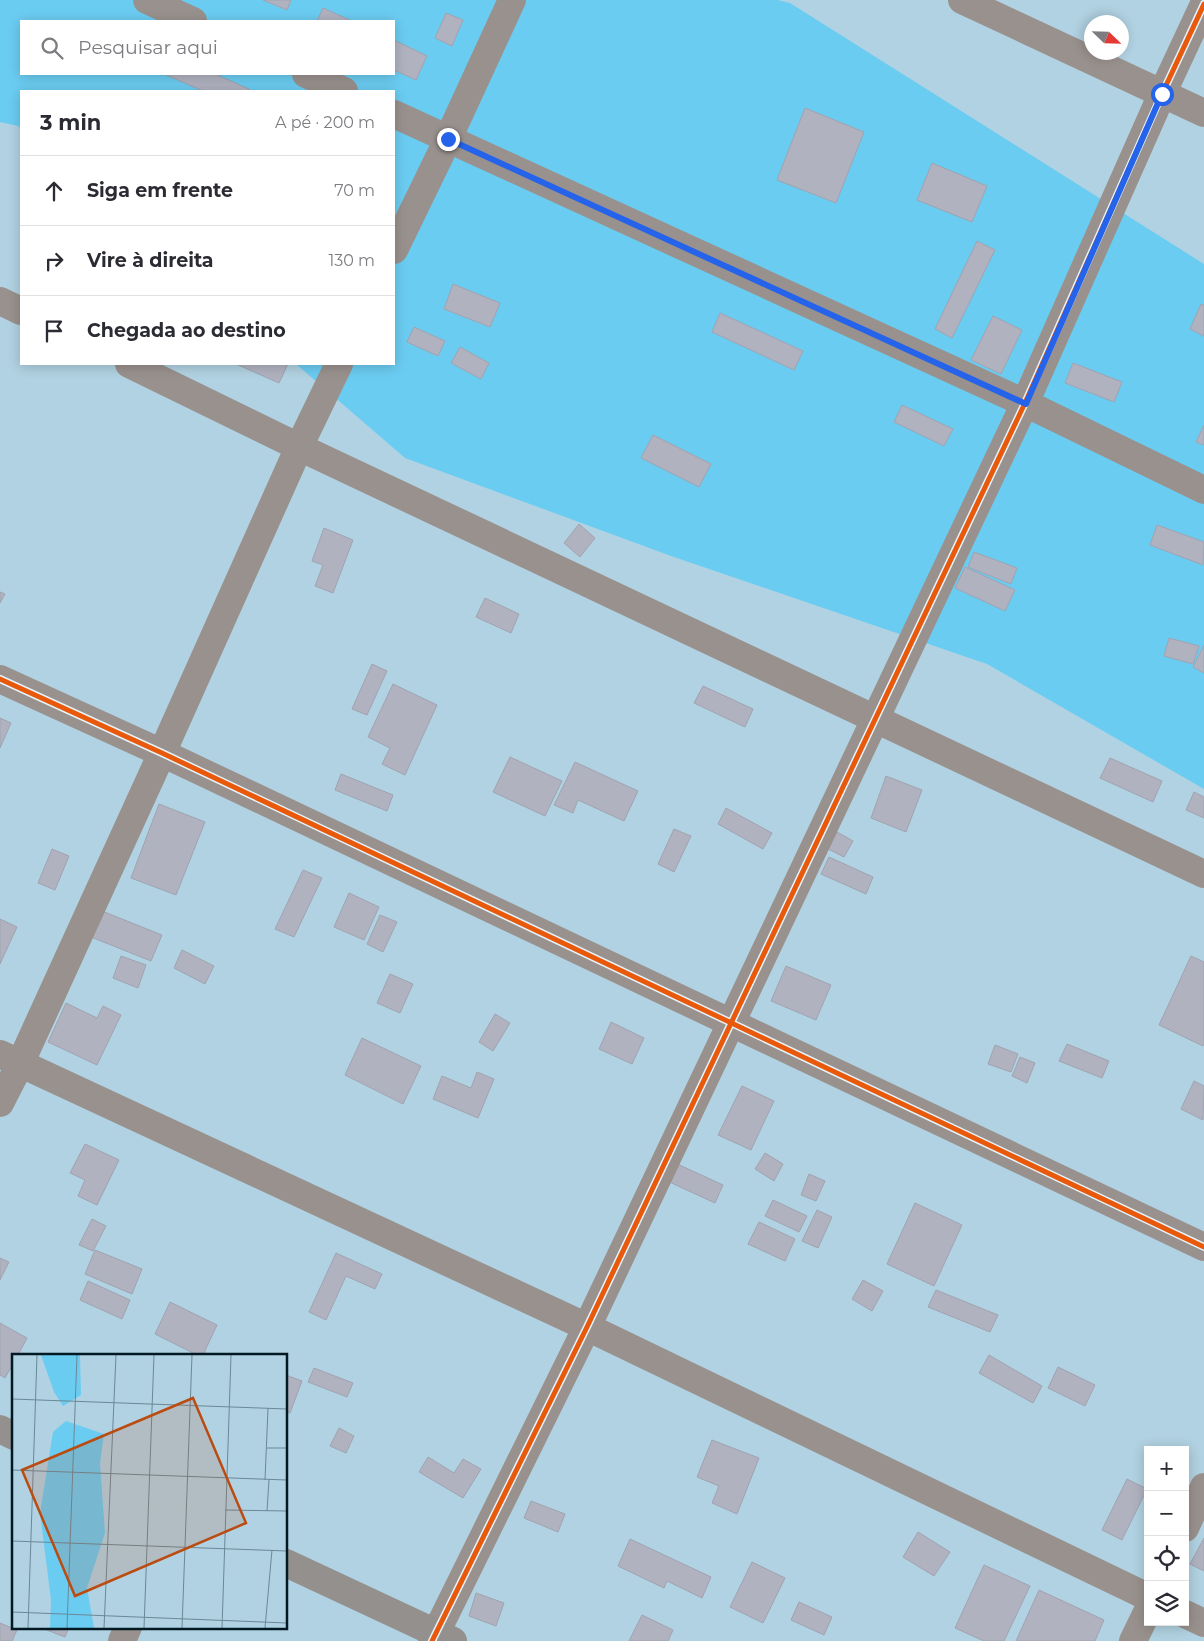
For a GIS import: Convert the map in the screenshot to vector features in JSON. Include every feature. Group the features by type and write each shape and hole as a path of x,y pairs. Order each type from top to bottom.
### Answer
{"street":[{"path":"147,0 190,20"},
{"path":"395,248 512,0"},
{"path":"962,0 1204,113"},
{"path":"288,1564 441,1638 875,719 1026,404 1162,94 1204,4"},
{"path":"308,75 342,90"},
{"path":"395,114 1026,404 1204,490"},
{"path":"0,301 20,311"},
{"path":"131,365 298,447 1204,874"},
{"path":"0,1103 10,1059 162,753 298,447 339,365"},
{"path":"0,679 162,753 1204,1247"},
{"path":"10,1059 587,1327 1144,1595"},
{"path":"0,1429 12,1435"},
{"path":"1189,1519 1204,1487"},
{"path":"1189,1616 1204,1623"},
{"path":"1133,1641 1144,1618"},
{"path":"122,1641 128,1628"}],"shaded area":[{"path":"0,0 778,0 790,3 1204,264 1204,789 987,664 671,556 405,458 297,365 395,365 395,90 20,90 20,128 0,122"}],"building":[{"path":"263,0 291,0 287,10"},
{"path":"323,8 350,20 317,20"},
{"path":"446,13 463,20 452,46 435,38"},
{"path":"395,40 427,56 416,80 395,70"},
{"path":"166,75 217,75 249,89 248,90 201,90"},
{"path":"805,108 864,132 836,203 777,180"},
{"path":"932,163 987,186 972,222 917,200"},
{"path":"977,241 995,250 952,338 935,329"},
{"path":"453,284 500,303 490,327 444,309"},
{"path":"1201,304 1204,305 1204,336 1190,329"},
{"path":"720,313 803,351 794,370 712,332"},
{"path":"993,316 1022,330 1001,374 971,360"},
{"path":"414,327 445,341 438,356 407,342"},
{"path":"460,347 489,363 481,379 451,363"},
{"path":"1073,363 1122,382 1114,402 1065,383"},
{"path":"238,365 288,365 279,383"},
{"path":"902,405 953,429 944,446 894,422"},
{"path":"1204,425 1204,445 1196,442"},
{"path":"653,435 711,464 699,487 641,458"},
{"path":"579,524 595,538 580,557 564,543"},
{"path":"1157,525 1204,542 1203,565 1150,545"},
{"path":"324,528 353,540 333,593 315,586 323,565 312,561"},
{"path":"974,552 1017,568 1011,584 968,567"},
{"path":"965,567 1015,590 1005,611 955,588"},
{"path":"0,592 5,594 0,603"},
{"path":"485,598 519,614 511,633 476,617"},
{"path":"1169,638 1199,646 1193,664 1164,656"},
{"path":"1204,645 1204,673 1193,667"},
{"path":"372,664 387,671 367,715 352,709"},
{"path":"393,684 437,705 405,775 382,764 390,748 368,737"},
{"path":"703,686 753,709 745,727 694,703"},
{"path":"0,718 11,723 0,748"},
{"path":"510,757 562,781 545,816 493,792"},
{"path":"1110,758 1162,781 1153,802 1100,778"},
{"path":"575,762 638,791 624,821 578,800 573,813 554,805"},
{"path":"341,774 393,795 387,811 335,790"},
{"path":"886,776 922,790 906,832 871,818"},
{"path":"1194,792 1204,797 1204,818 1186,810"},
{"path":"159,804 205,822 176,895 131,878"},
{"path":"726,808 772,833 763,849 718,824"},
{"path":"674,829 691,836 674,872 658,864"},
{"path":"837,832 853,841 844,857 828,849"},
{"path":"52,849 69,856 55,890 38,883"},
{"path":"829,857 873,877 866,894 821,874"},
{"path":"303,870 322,878 294,937 275,929"},
{"path":"349,893 379,907 364,940 334,927"},
{"path":"97,909 162,935 151,961 86,935"},
{"path":"380,915 397,922 383,952 367,944"},
{"path":"0,919 17,927 0,964"},
{"path":"182,950 214,966 205,984 174,968"},
{"path":"121,956 146,965 138,988 113,978"},
{"path":"1191,956 1204,962 1203,1046 1159,1025"},
{"path":"786,966 831,985 816,1020 771,1001"},
{"path":"390,974 413,984 400,1013 377,1003"},
{"path":"66,1003 97,1018 103,1006 121,1015 97,1065 48,1042"},
{"path":"495,1014 510,1023 493,1051 479,1042"},
{"path":"611,1022 644,1038 632,1064 599,1049"},
{"path":"362,1038 421,1066 403,1104 345,1075"},
{"path":"1067,1044 1109,1061 1102,1078 1059,1061"},
{"path":"995,1045 1018,1054 1011,1072 988,1064"},
{"path":"1020,1057 1035,1063 1027,1083 1012,1076"},
{"path":"477,1072 494,1079 478,1118 433,1099 442,1076 471,1088"},
{"path":"1194,1081 1204,1086 1203,1120 1181,1109"},
{"path":"742,1086 774,1101 751,1150 718,1135"},
{"path":"85,1144 119,1160 97,1205 78,1196 85,1180 70,1173"},
{"path":"765,1153 783,1164 774,1181 755,1169"},
{"path":"673,1162 723,1185 715,1203 665,1180"},
{"path":"809,1174 825,1181 816,1201 801,1195"},
{"path":"773,1200 807,1216 799,1232 765,1216"},
{"path":"915,1203 962,1225 934,1286 887,1264"},
{"path":"817,1210 832,1217 818,1248 802,1241"},
{"path":"92,1219 106,1226 93,1251 79,1245"},
{"path":"759,1222 795,1239 785,1261 748,1244"},
{"path":"95,1250 142,1269 132,1294 85,1274"},
{"path":"336,1253 382,1274 375,1289 346,1276 326,1320 309,1312"},
{"path":"0,1258 9,1262 0,1280"},
{"path":"863,1280 883,1291 872,1311 852,1299"},
{"path":"88,1281 130,1300 122,1319 80,1300"},
{"path":"936,1290 998,1315 990,1332 928,1307"},
{"path":"170,1302 217,1325 203,1354 195,1354 155,1334"},
{"path":"0,1323 27,1338 19,1354 12,1354 12,1366 5,1378 0,1375"},
{"path":"989,1355 1042,1386 1033,1403 979,1373"},
{"path":"1058,1367 1095,1385 1085,1406 1048,1388"},
{"path":"314,1368 353,1383 347,1397 308,1382"},
{"path":"288,1376 302,1381 290,1413 288,1412"},
{"path":"339,1428 354,1436 346,1453 330,1446"},
{"path":"712,1440 759,1458 737,1514 712,1503 719,1486 697,1477"},
{"path":"428,1457 454,1473 463,1459 481,1469 463,1498 419,1472"},
{"path":"1127,1479 1144,1488 1144,1495 1122,1540 1102,1530"},
{"path":"531,1501 565,1514 558,1532 524,1518"},
{"path":"918,1532 950,1552 934,1576 903,1557"},
{"path":"1204,1538 1204,1571 1190,1564"},
{"path":"630,1539 711,1577 702,1598 667,1581 664,1588 618,1566"},
{"path":"752,1562 785,1578 763,1623 730,1607"},
{"path":"984,1565 1030,1586 1004,1641 984,1641 955,1628"},
{"path":"1039,1590 1104,1620 1095,1641 1016,1641"},
{"path":"476,1593 504,1603 496,1626 469,1616"},
{"path":"799,1602 832,1617 824,1635 791,1620"},
{"path":"642,1615 673,1630 668,1641 629,1641"},
{"path":"0,1623 17,1630 12,1641 0,1641"},
{"path":"42,1628 69,1628 65,1637"}],"cycle path":[{"path":"432,1641 587,1327 1025,403 1204,4"},
{"path":"0,679 162,753 1204,1247"}],"route":[{"path":"448,139 1026,404 1162,94"}]}
